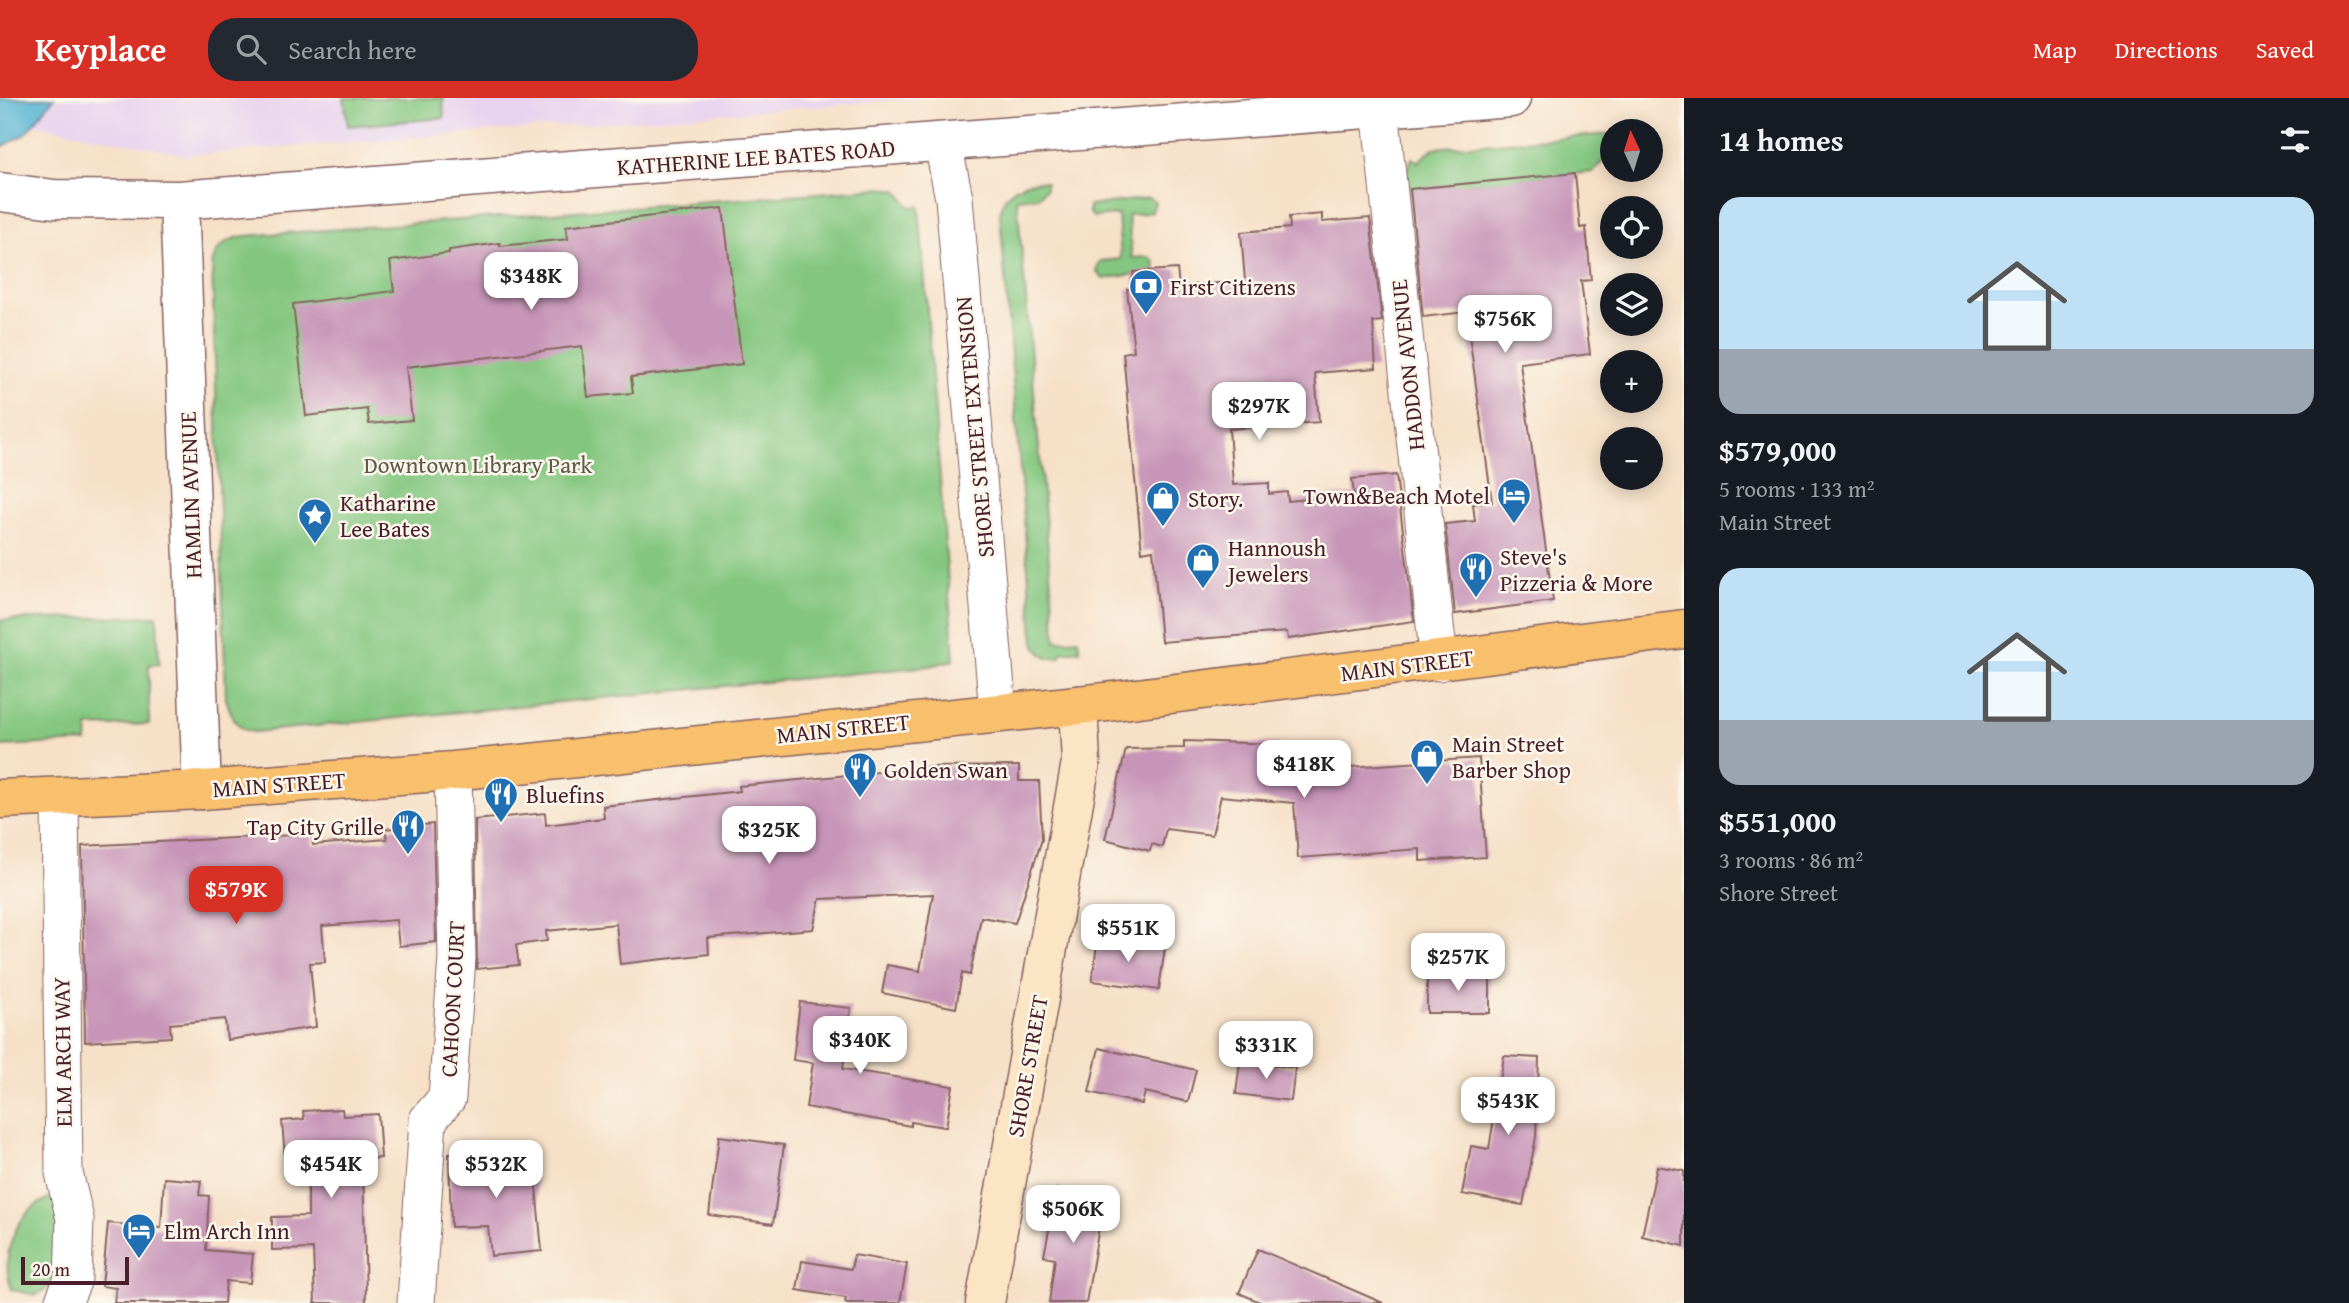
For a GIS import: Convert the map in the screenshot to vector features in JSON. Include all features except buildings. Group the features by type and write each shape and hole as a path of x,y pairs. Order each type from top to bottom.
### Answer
{"main road":[{"name":"MAIN STREET","path":"0,799 202,790 453,771 1078,705 1439,662 1684,629"},
{"name":"SHORE STREET","path":"985,1303 1082,762 1078,705"}],"street":[{"name":"KATHERINE LEE BATES ROAD","path":"0,192 54,198 178,200 943,144 1322,106 1380,109 1511,98"},
{"name":"HADDON AVENUE","path":"1380,109 1439,662"},
{"name":"SHORE STREET EXTENSION","path":"943,144 954,198 998,712"},
{"name":"HAMLIN AVENUE","path":"178,200 202,790"},
{"name":"CAHOON COURT","path":"416,1303 428,1120 447,1098 457,958 453,771"},
{"name":"ELM ARCH WAY","path":"60,797 64,1172 75,1219 73,1279 63,1303"}],"shaded area":[{"path":"54,98 925,98 186,155 33,124"}],"green space":[{"path":"344,98 443,98 444,118 348,126"},
{"path":"1600,135 1600,164 1593,172 1406,190 1405,175 1412,158 1418,162 1433,148"},
{"path":"1030,182 1046,182 1046,189 1038,197 1017,199 1056,641 1078,639 1080,650 1061,652 1061,657 1047,658 1037,649 1033,634 1000,213 1010,192"},
{"name":"Downtown Library Park","path":"883,188 897,190 910,207 919,206 954,660 930,666 254,732 238,725 226,699 212,266 222,245 245,236"},
{"path":"1149,198 1155,202 1152,212 1128,215 1132,258 1149,257 1154,261 1155,271 1103,279 1096,270 1101,261 1121,259 1118,215 1094,217 1089,213 1089,206"},
{"path":"157,616 159,664 149,665 149,724 88,727 87,742 0,746 0,620"},
{"path":"50,1198 58,1201 55,1284 36,1295 12,1290 8,1263 13,1236 27,1214"}],"water":[{"path":"0,98 54,98 25,134 0,148"}],"place":[{"name":"First Citizens","path":"1146,316"},
{"name":"Town&Beach Motel","path":"1514,525"},
{"name":"Story.","path":"1163,528"},
{"name":"Katharine Lee Bates","path":"315,545"},
{"name":"Hannoush Jewelers","path":"1203,590"},
{"name":"Steve's Pizzeria & More","path":"1476,599"},
{"name":"Main Street Barber Shop","path":"1427,786"},
{"name":"Golden Swan","path":"860,799"},
{"name":"Bluefins","path":"501,824"},
{"name":"Tap City Grille","path":"408,856"},
{"name":"Elm Arch Inn","path":"139,1260"}]}
